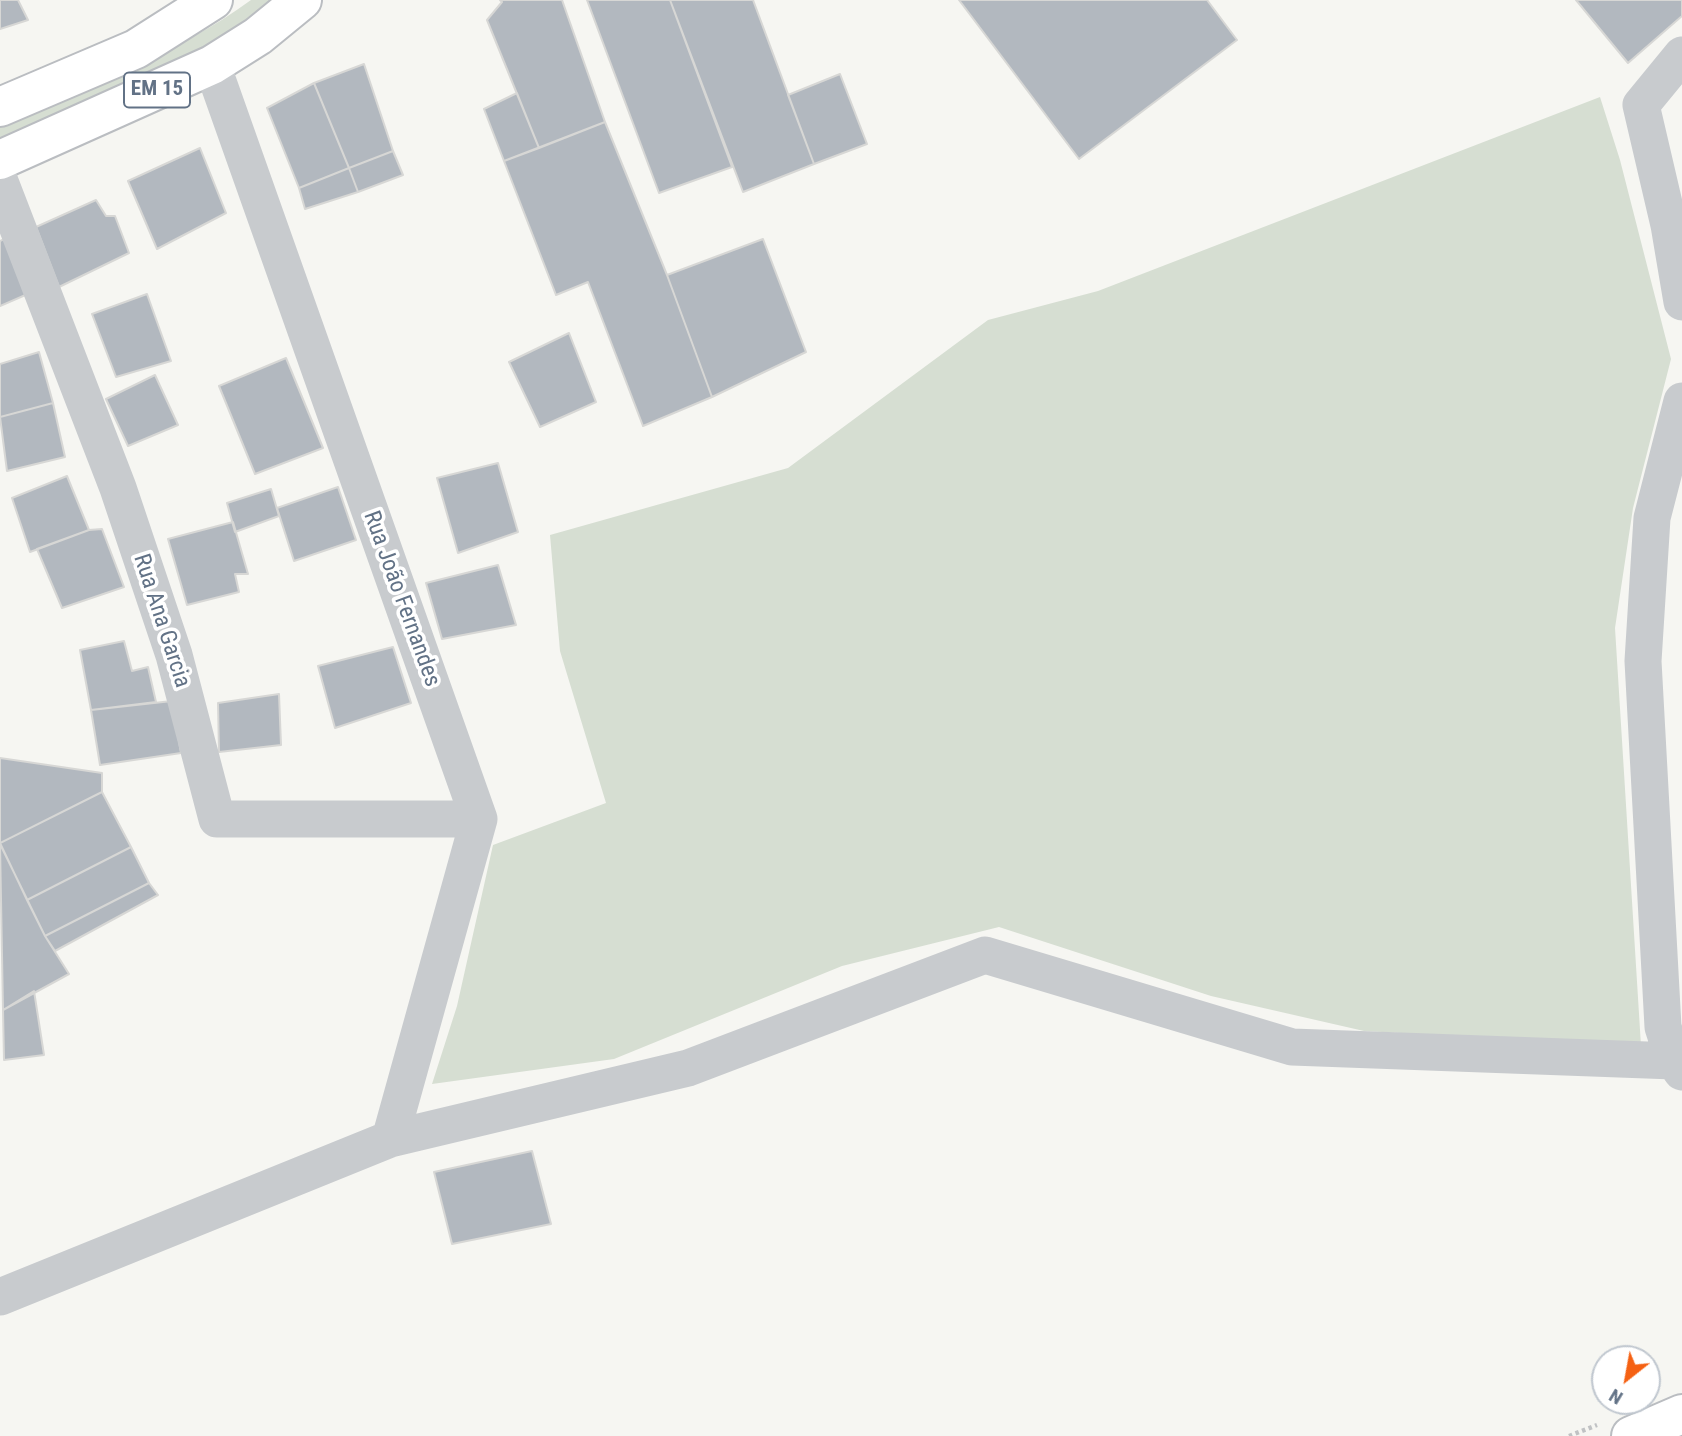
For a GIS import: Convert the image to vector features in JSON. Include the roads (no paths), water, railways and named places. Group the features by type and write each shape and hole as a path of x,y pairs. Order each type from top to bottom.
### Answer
{"main road":[{"name":"EM 15","path":"0,107 136,49 213,0"},
{"name":"EM 15","path":"0,160 212,65 258,36 302,0"},
{"path":"1631,1436 1682,1414"}],"street":[{"path":"1682,55 1641,105 1669,225 1682,302"},
{"name":"Rua João Fernandes","path":"212,65 479,819"},
{"name":"Rua Ana Garcia","path":"0,182 122,501 174,655 217,819 479,819"},
{"path":"0,1297 390,1139 688,1068 985,954 1292,1046 1678,1067 1663,1027 1643,661 1652,519 1682,401"},
{"path":"390,1139 479,819"}]}
